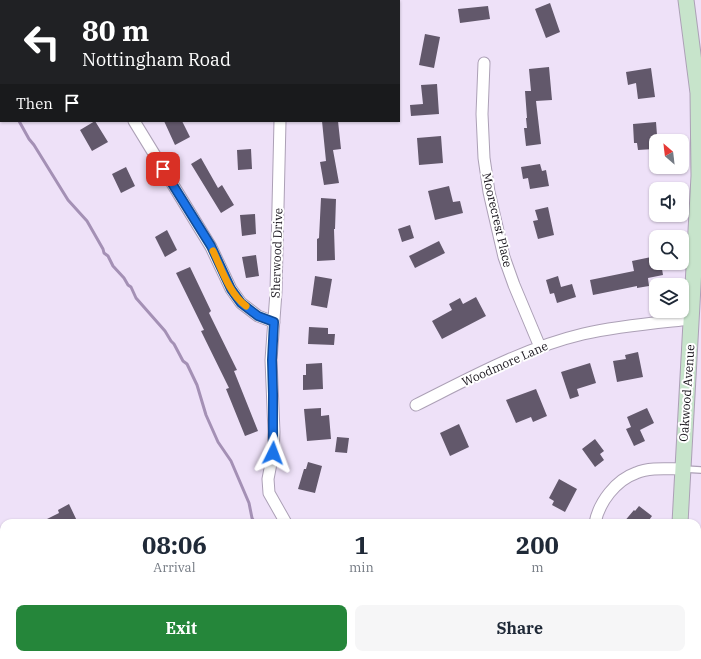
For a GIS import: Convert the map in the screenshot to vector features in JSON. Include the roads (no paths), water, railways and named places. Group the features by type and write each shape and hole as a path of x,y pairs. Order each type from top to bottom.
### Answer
{"street":[{"name":"Oakwood Avenue","path":"680,519 682,469 694,320 699,176 698,92 686,0"},
{"name":"Moorecrest Place","path":"484,63 482,114 484,158 489,192 504,257 540,347"},
{"path":"135,122 211,246 231,289 241,303 258,316 274,322"},
{"name":"Sherwood Drive","path":"280,122 276,292 272,360 274,432 273,453 268,479 269,493 284,519"},
{"name":"Woodmore Lane","path":"416,405 483,372 540,347 583,334 624,327 694,320"},
{"path":"596,519 597,513 605,498 618,484 636,473 658,469 682,469"}],"lane":[{"path":"682,469 701,470"}],"waterway":[{"path":"20,122 68,200 87,221 104,253 108,256 113,266 131,287 136,298 165,331 183,361 187,364 197,385 206,415 218,442 231,461 249,503 253,519"}]}
